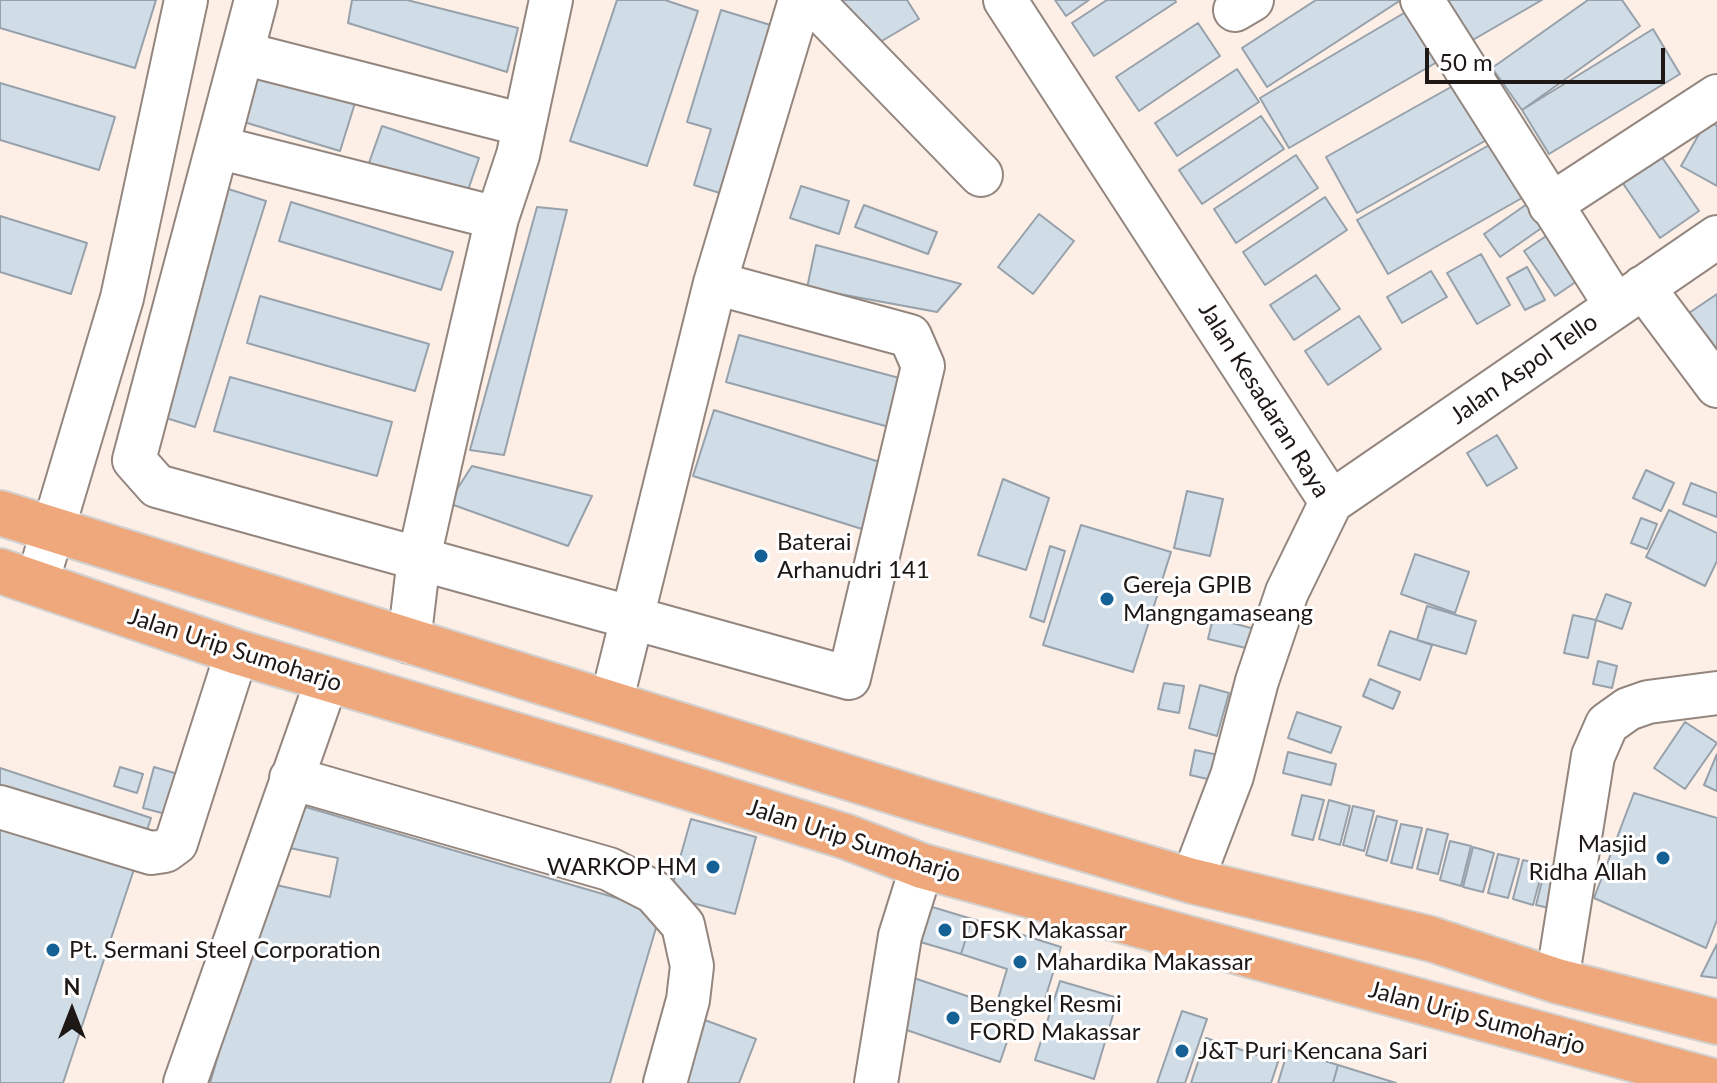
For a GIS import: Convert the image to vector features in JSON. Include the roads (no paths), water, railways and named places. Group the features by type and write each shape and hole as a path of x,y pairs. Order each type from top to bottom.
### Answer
{"highway":[{"path":"0,513 409,642 1192,881 1431,939 1557,981 1717,1022"},
{"name":"Jalan Urip Sumoharjo","path":"19,577 237,652 847,837 922,866 1717,1082"},
{"path":"390,699 409,642"},
{"path":"616,765 623,706"}],"street":[{"path":"19,577 54,531 122,298 186,0"},
{"path":"256,0 134,460 157,486 849,678 923,366 910,336 715,283"},
{"path":"409,642 419,558 497,218 524,125 551,0"},
{"path":"623,706 632,617 715,283 800,0"},
{"path":"811,0 981,175"},
{"name":"Jalan Kesadaran Raya","path":"1005,0 1331,502 1287,592 1257,681 1232,776 1192,881"},
{"path":"1422,0 1550,205 1630,296 1717,386"},
{"path":"242,53 524,125"},
{"path":"1550,205 1717,96"},
{"path":"217,147 497,218"},
{"name":"Jalan Aspol Tello","path":"1331,502 1717,237"},
{"path":"0,807 151,853 165,851 176,843 237,652"},
{"path":"185,1083 327,680"},
{"path":"1557,981 1569,925 1593,756 1607,724 1628,709 1648,702 1717,693"},
{"path":"291,778 609,869 654,892 683,925 692,966 688,1000 665,1083"},
{"path":"876,1083 900,936 922,866"}],"place":[{"name":"Baterai Arhanudri 141","path":"761,556"},
{"name":"Gereja GPIB Mangngamaseang","path":"1107,599"},
{"name":"Masjid Ridha Allah","path":"1663,858"},
{"name":"WARKOP HM","path":"713,867"},
{"name":"DFSK Makassar","path":"945,930"},
{"name":"Pt. Sermani Steel Corporation","path":"53,950"},
{"name":"Mahardika Makassar","path":"1020,962"},
{"name":"Bengkel Resmi FORD Makassar","path":"953,1018"},
{"name":"J&T Puri Kencana Sari","path":"1182,1051"}]}
